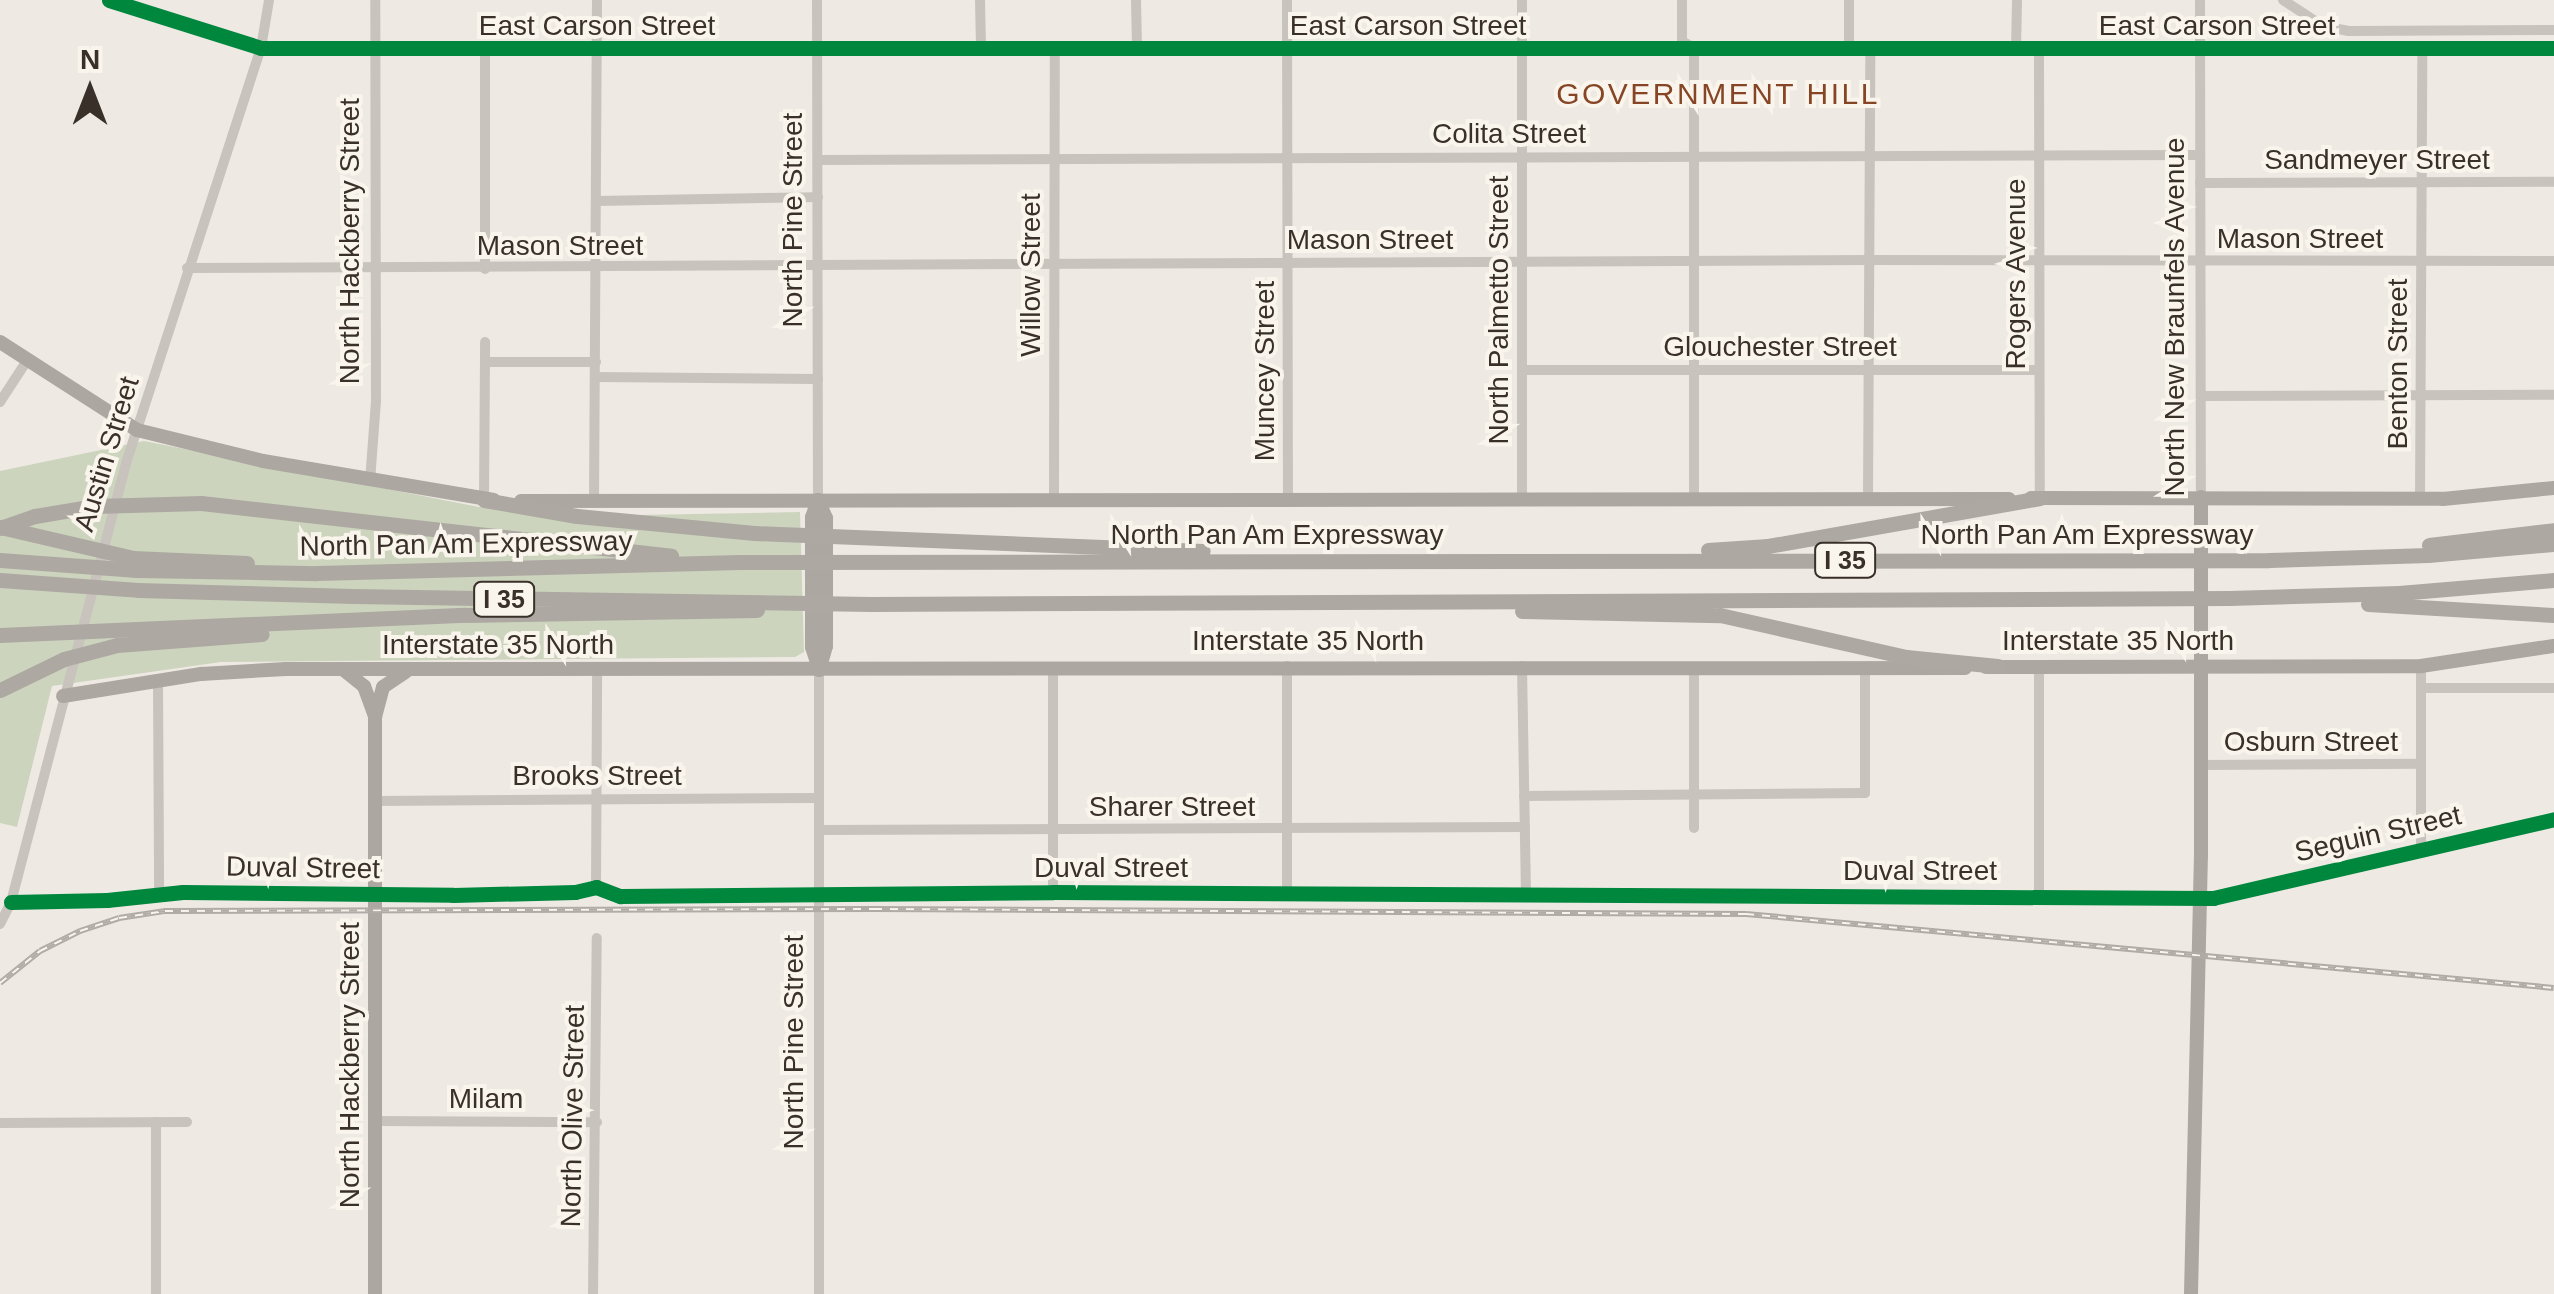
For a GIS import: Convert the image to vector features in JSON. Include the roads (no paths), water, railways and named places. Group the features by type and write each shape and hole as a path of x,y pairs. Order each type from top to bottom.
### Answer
{"highway":[{"path":"1421,559 1748,548 2040,498"},
{"path":"484,500 563,514 754,534 1186,550 1282,560"},
{"path":"0,528 35,516 95,506 201,502 740,562"},
{"path":"0,528 97,552 177,562 330,564 360,570"},
{"path":"2269,560 2554,530"},
{"name":"North Pan Am Expressway","path":"0,560 137,570 360,570 740,562 2269,560 2428,555 2554,544"},
{"name":"North Pan Am Expressway","path":"0,580 138,590 871,604 2229,598 2414,592 2554,580"},
{"path":"2229,598 2554,615"},
{"path":"1388,602 1568,614 1720,615 1906,657 1998,666"},
{"path":"0,635 200,632 871,604"},
{"path":"7,686 89,652 200,632"}],"main road":[{"path":"0,342 137,430 370,481 484,500 2420,499 2554,488"},
{"name":"North New Braunfels Avenue","path":"2191,1294 2200,855 2201,497"},
{"name":"North Pine Street","path":"818,500 819,670"},
{"name":"Interstate 35 North","path":"63,696 238,670 2420,666 2554,646"},
{"path":"343,669 364,686 375,717"},
{"path":"375,717 383,687 410,669"},
{"name":"North Hackberry Street","path":"375,717 375,1294"}],"street":[{"name":"East Carson Street","path":"109,0 261,48 2554,48"},
{"name":"Austin Street","path":"0,924 11,902 127,460 186,268 261,48 268,0"},
{"name":"North Hackberry Street","path":"370,481 375,428 375,0"},
{"path":"594,502 596,0"},
{"name":"North Pine Street","path":"817,0 818,500"},
{"path":"980,0 980,48"},
{"path":"1136,0 1137,48"},
{"name":"Muncey Street","path":"1287,0 1288,502"},
{"name":"North Palmetto Street","path":"1522,0 1522,500"},
{"path":"1682,0 1682,41 1694,48 1694,500"},
{"path":"1849,0 1849,48"},
{"path":"2016,49 2017,0"},
{"name":"North New Braunfels Avenue","path":"2200,0 2201,497"},
{"path":"2283,0 2304,6 2322,26 2348,31 2554,30"},
{"path":"485,48 485,268"},
{"name":"Willow Street","path":"1054,502 1055,48"},
{"name":"Benton Street","path":"2420,499 2418,182 2422,48"},
{"path":"1868,500 1870,49"},
{"name":"Rogers Avenue","path":"2039,49 2040,498"},
{"name":"Colita Street","path":"818,160 2200,154"},
{"name":"Sandmeyer Street","path":"2200,183 2554,182"},
{"path":"596,201 818,196"},
{"name":"Mason Street","path":"186,268 1867,260 2554,261"},
{"path":"484,500 485,342"},
{"path":"0,402 28,359"},
{"path":"485,362 596,362"},
{"name":"Glouchester Street","path":"1522,370 2038,370"},
{"path":"596,377 818,379"},
{"path":"2201,396 2554,395"},
{"path":"1287,666 1287,894"},
{"path":"1522,666 1526,894"},
{"path":"1694,666 1694,828"},
{"path":"2038,896 2039,666"},
{"path":"2420,666 2421,850"},
{"path":"1053,892 1054,668"},
{"path":"1524,796 1865,794 1865,669"},
{"name":"North Pine Street","path":"819,670 819,1294"},
{"path":"596,887 597,671"},
{"path":"158,680 159,893"},
{"path":"2421,688 2554,688"},
{"name":"Osburn Street","path":"2200,765 2421,764"},
{"name":"Brooks Street","path":"375,800 818,798"},
{"name":"Seguin Street","path":"2213,898 2554,819"},
{"name":"Sharer Street","path":"819,830 1525,827"},
{"name":"Duval Street","path":"11,902 107,900 159,893 540,894 596,887 620,896 1053,892 2213,898"},
{"name":"North Olive Street","path":"593,1294 597,938"},
{"name":"Milam","path":"375,1121 596,1122"},
{"path":"156,1122 156,1294"},
{"path":"0,1124 186,1122"}],"railway":[{"path":"0,983 40,951 80,931 119,918 165,911 874,909 1746,914 2554,988"}],"district":[{"name":"GOVERNMENT HILL","path":"1718,94"}]}
